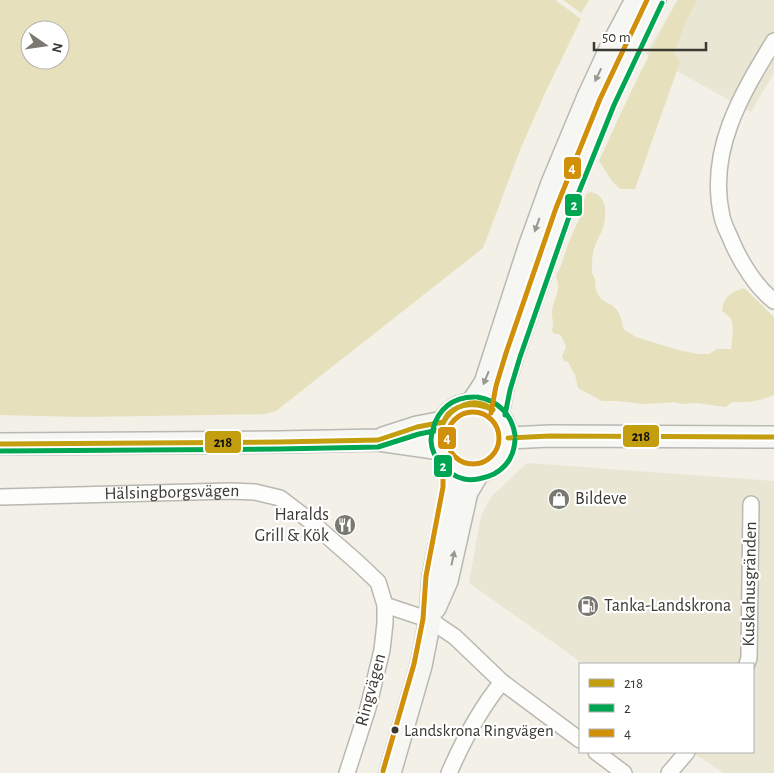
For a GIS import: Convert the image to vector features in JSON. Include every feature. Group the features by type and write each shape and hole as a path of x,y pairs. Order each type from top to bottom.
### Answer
{"street":[{"path":"471,404 485,384 529,247 587,99 636,0"},
{"path":"498,414 502,388 563,211 608,102 655,0"},
{"path":"774,41 748,83 737,107 727,132 719,176 722,218 736,252 751,276 774,302"},
{"path":"0,444 378,440 445,456 463,471 478,472 497,463 505,452 508,438 504,423 498,414 486,406 465,405 454,409 450,413 443,422 439,435 445,456 451,488 433,577 430,620 421,666 390,773"},
{"path":"378,440 417,427 443,422"},
{"path":"508,438 550,436 774,437"},
{"path":"430,620 448,581 467,492 478,472"},
{"name":"Hälsingborgsvägen","path":"0,496 230,491 255,492 280,498 309,520 378,582 385,605"},
{"name":"Kuskahusgränden","path":"747,663 749,658 751,504"},
{"path":"385,605 430,620 454,637 502,682 579,739"},
{"name":"Ringvägen","path":"347,773 368,708 382,650 385,605"},
{"path":"449,773 476,718 502,682"},
{"path":"597,753 624,773"},
{"path":"669,773 686,753"}],"shaded area":[{"path":"0,0 555,0 581,19 520,150 483,248 276,411 265,414 81,417 0,415"},
{"path":"563,0 589,0 581,13"},
{"path":"677,0 774,0 774,73 751,112 646,54"},
{"path":"678,0 697,0 686,21 674,54 680,62 635,189 620,189 612,181 599,161 637,80"},
{"path":"591,192 600,197 605,206 603,227 592,258 592,272 596,289 601,299 618,311 624,330 636,337 698,354 709,354 717,349 731,349 732,321 722,311 724,301 735,291 744,288 774,317 774,395 753,401 732,402 726,407 696,403 644,404 602,401 578,388 575,375 568,362 564,361 562,357 566,347 562,337 559,334 554,334 552,331 552,312 558,290 557,273 580,217 586,194"},
{"path":"527,463 774,481 774,773 724,773 694,753 754,753 754,663 582,663 469,583 481,516 491,497"}],"transit line":[{"name":"4","path":"491,413 496,386 506,353 556,208 600,99 647,0"},
{"name":"2","path":"505,415 520,357 570,214 614,105 662,3"},
{"name":"2","path":"474,397 459,399 453,402 443,410 435,422 432,432 432,447 437,459 446,470 468,480 494,474 506,464 511,456 515,440"},
{"name":"2","path":"477,397 491,401 503,410 511,421 515,435"},
{"name":"218","path":"442,425 451,413 464,405 479,403 493,410"},
{"name":"218","path":"442,425 448,414 458,407 476,405 493,410"},
{"name":"4","path":"468,412 478,412 488,416 495,423 499,438 495,453 488,460 478,464 468,464 458,460 451,453 447,443 447,433 451,423 458,416 468,412"},
{"name":"218","path":"0,444 378,440 417,427 443,422"},
{"name":"2","path":"0,451 378,447 419,434 444,429"},
{"name":"218","path":"508,438 550,436 774,437"},
{"name":"4","path":"383,771 414,664 423,619 426,576 443,487 443,463"}],"place":[{"name":"Bildeve","path":"559,499"},
{"name":"Haralds Grill & Kök","path":"345,525"},
{"name":"Tanka-Landskrona","path":"588,606"},
{"name":"Landskrona Ringvägen","path":"395,730"}]}
